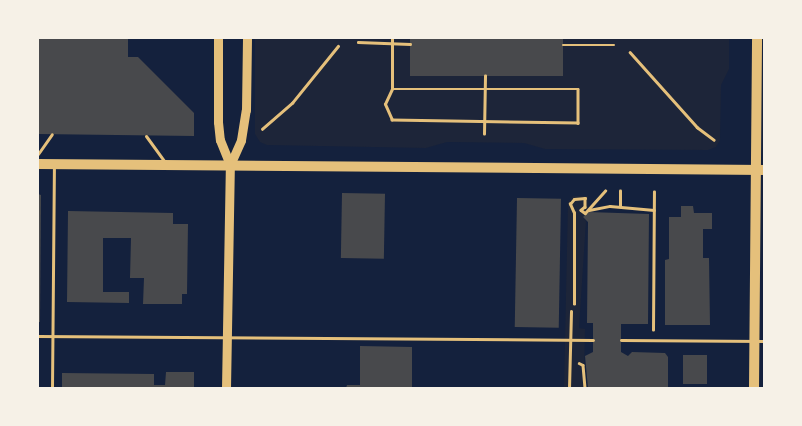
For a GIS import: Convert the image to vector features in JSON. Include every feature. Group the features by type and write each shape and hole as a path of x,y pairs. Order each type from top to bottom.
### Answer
{"main road":[{"path":"754,388 759,341 757,38"},
{"path":"38,164 759,170"}],"street":[{"path":"218,38 218,122 220,140 230,165"},
{"path":"226,388 230,165 241,140 246,110 247,38"}],"lane":[{"path":"38,154 52,134"},
{"path":"146,136 167,165"},
{"path":"52,388 54,164"},
{"path":"570,388 572,311"},
{"path":"38,336 593,340"},
{"path":"621,340 759,341"}],"path":[{"path":"392,38 392,89 385,104 392,120 578,123 578,89 392,89"},
{"path":"358,42 410,44"},
{"path":"563,45 614,45"},
{"path":"262,129 292,104 338,46"},
{"path":"630,52 697,127 714,140"},
{"path":"484,76 484,134"},
{"path":"588,210 605,191"},
{"path":"620,191 620,206"},
{"path":"653,330 654,192"},
{"path":"572,311 576,287 574,213 570,204 574,199 585,198 585,207 574,213"},
{"path":"581,210 585,213 588,210 620,206 654,210"},
{"path":"574,359 583,365 585,388"}],"shaded area":[{"path":"255,38 729,38 729,69 721,85 720,140 716,147 708,150 545,149 524,143 447,142 426,148 267,145 260,142 255,134"},
{"path":"573,196 588,196 588,212 583,217 586,221 579,328 585,329 584,379 587,388 564,388 568,202"}],"building":[{"path":"38,38 128,38 128,57 138,57 194,113 194,136 38,134"},
{"path":"410,38 563,38 563,76 410,76"},
{"path":"342,193 385,194 384,259 341,258"},
{"path":"38,194 41,195 40,322 38,322"},
{"path":"517,198 561,199 559,328 515,327"},
{"path":"681,206 693,206 694,213 712,213 712,229 703,229 703,258 709,258 710,325 665,325 665,260 669,259 669,217 681,217"},
{"path":"68,211 173,213 173,224 188,224 187,294 182,294 182,304 143,304 144,278 130,278 131,238 103,238 103,292 129,292 129,303 67,302"},
{"path":"588,212 649,214 648,324 621,324 621,352 628,356 632,352 665,353 668,357 668,388 588,388 585,356 593,352 593,323 587,323 588,222 583,217"},
{"path":"360,346 412,347 412,388 346,388 347,385 360,385"},
{"path":"683,355 707,355 707,384 683,384"},
{"path":"166,372 194,372 194,388 62,388 62,373 154,374 154,385 165,385"}]}
